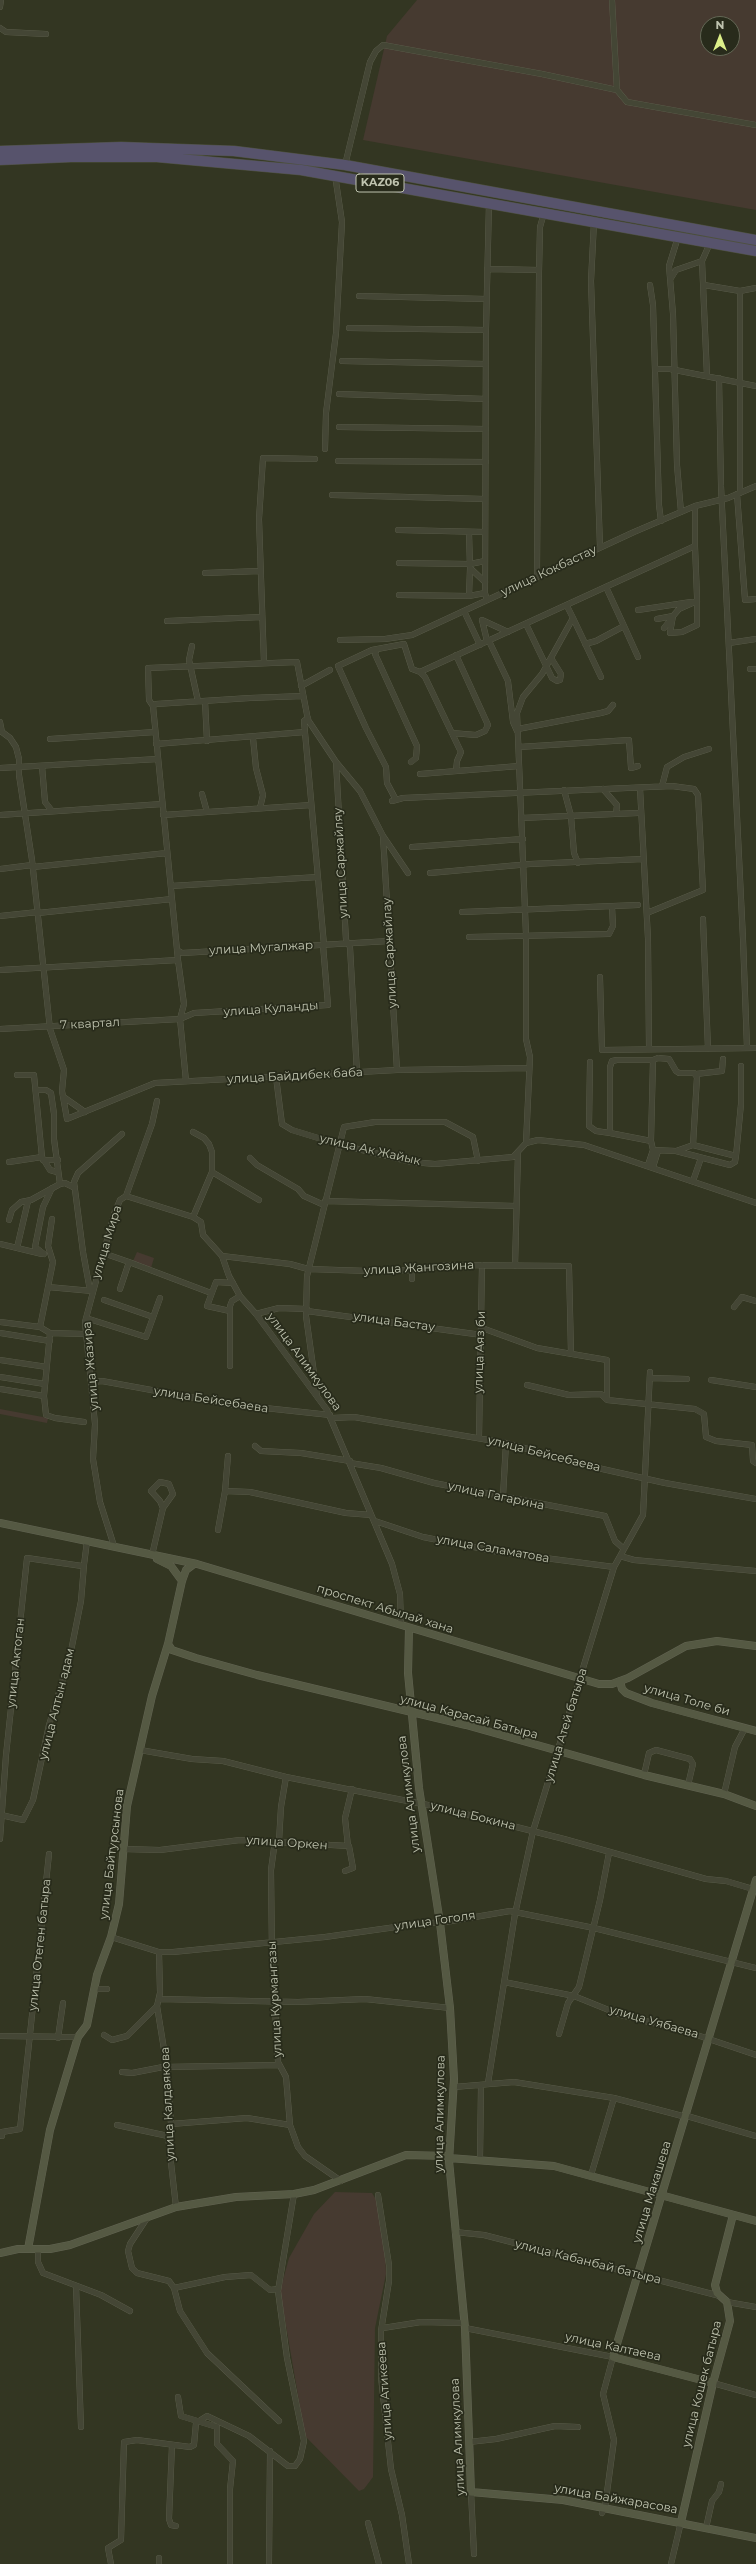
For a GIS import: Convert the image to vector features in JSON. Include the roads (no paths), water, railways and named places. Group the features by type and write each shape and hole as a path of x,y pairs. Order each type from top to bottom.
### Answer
{"highway":[{"name":"KАZ06","path":"0,151 121,147 234,151 345,165 756,240"},
{"name":"KАZ06","path":"0,160 71,157 157,157 259,165 335,175 756,251"}],"street":[{"path":"0,7 1,0"},
{"path":"612,0 617,90 627,102 756,125"},
{"path":"0,28 6,32 46,34"},
{"path":"345,165 370,62 376,51 383,45 617,90"},
{"path":"325,449 326,413 336,333 342,222 335,175"},
{"path":"487,600 485,593 486,299 489,203"},
{"path":"537,575 539,270 540,227 544,213"},
{"path":"594,222 591,280 600,547"},
{"path":"678,237 669,266 677,465 681,512"},
{"path":"707,376 702,261 710,242"},
{"path":"670,280 676,270 702,261"},
{"path":"487,269 539,270"},
{"path":"650,285 653,305 659,504 661,521"},
{"path":"704,285 740,291 756,288"},
{"path":"740,291 739,494 745,600 756,599"},
{"path":"359,296 486,299"},
{"path":"349,328 486,330"},
{"path":"342,361 486,364"},
{"path":"655,367 656,369 674,369 756,386"},
{"path":"719,378 722,499 746,1048"},
{"path":"339,394 486,399"},
{"path":"339,427 486,429"},
{"path":"186,1081 180,1019 184,1004 154,732 153,706 149,700 148,668 264,663 260,571 259,488 263,458 315,459"},
{"path":"338,461 486,462"},
{"name":"улица Кокбастау","path":"340,640 403,637 412,635 537,575 600,547 695,506 739,494 756,486"},
{"path":"332,495 486,499"},
{"path":"673,616 670,633 682,632 697,625 695,506"},
{"path":"398,530 486,532"},
{"path":"469,532 469,596"},
{"path":"420,672 567,606 695,546"},
{"path":"399,563 470,566 485,561"},
{"path":"470,566 485,582"},
{"path":"205,573 260,571"},
{"path":"606,587 638,657"},
{"path":"399,595 469,596 485,593"},
{"path":"638,610 697,601"},
{"path":"664,628 679,609 697,601"},
{"path":"567,606 601,677"},
{"path":"464,611 480,645"},
{"path":"657,619 673,616"},
{"path":"167,621 262,617"},
{"path":"514,1266 518,1153 526,1143 530,1068 526,1028 524,865 517,713 523,698 551,658 573,618"},
{"path":"508,632 482,620 488,641 508,681 513,722 518,731"},
{"path":"526,624 554,681 560,680 560,671 551,658"},
{"path":"585,644 596,641 624,626"},
{"path":"403,637 412,669 420,672 425,677 461,752 457,761 456,771"},
{"path":"729,644 756,639"},
{"path":"404,644 362,654 338,668 386,767 387,783 394,800 520,792 662,786 689,787 696,790 703,890 700,893 647,913"},
{"path":"192,646 189,657 190,667 198,701"},
{"path":"376,650 389,687 417,746 416,758 411,762"},
{"path":"452,733 476,735 485,731 488,725 456,655"},
{"name":"улица Саржайляу","path":"264,663 297,662 308,718 336,762 347,943 350,948 358,1073"},
{"path":"301,686 330,670"},
{"path":"153,706 198,701 303,696"},
{"path":"205,701 207,741"},
{"path":"518,731 601,713 608,711 613,705"},
{"path":"308,718 304,722 324,945"},
{"path":"0,722 1,732 10,738 16,747 23,813 38,912 50,1026 64,1070 62,1091 65,1098 85,1112"},
{"path":"50,739 154,732"},
{"path":"156,744 253,738 305,732"},
{"path":"253,738 256,768 263,795 260,808"},
{"path":"519,747 629,740 631,768 638,766"},
{"path":"662,786 667,767 684,757 709,748"},
{"path":"0,768 158,759"},
{"path":"336,762 360,791 383,836 408,873"},
{"path":"42,766 45,802 52,811"},
{"path":"420,774 519,766"},
{"path":"640,788 647,913 648,1049"},
{"path":"603,789 617,805 616,814"},
{"path":"564,790 571,816 574,853 578,863"},
{"path":"202,794 207,812"},
{"path":"0,815 162,804"},
{"path":"163,815 311,805"},
{"path":"521,818 638,813"},
{"name":"улица Саржайлау","path":"383,836 397,1070"},
{"path":"412,847 523,840"},
{"path":"0,869 167,853"},
{"path":"430,873 524,865 644,859"},
{"path":"171,886 318,877"},
{"path":"0,916 172,899"},
{"path":"462,912 638,905"},
{"path":"469,937 609,934 613,926 612,907"},
{"path":"703,919 708,1049"},
{"name":"улица Мугалжар","path":"177,950 182,953 390,941"},
{"name":"улица Куланды","path":"180,1019 194,1013 328,1005 324,945"},
{"path":"0,970 178,960"},
{"path":"600,977 602,1050 756,1048"},
{"name":"7 квартал","path":"0,1029 180,1019"},
{"path":"610,1134 612,1061 670,1059 679,1073 696,1074 722,1070 723,1059"},
{"path":"651,1166 656,1150 651,1141 653,1060"},
{"path":"590,1062 589,1126 596,1131 651,1141"},
{"path":"676,1150 730,1165 735,1162 741,1104 741,1066"},
{"name":"улица Байдибек баба","path":"65,1098 67,1119 155,1084 186,1081 397,1070 530,1068"},
{"path":"693,1145 696,1074"},
{"path":"17,1075 34,1075 42,1158 50,1170 57,1172"},
{"name":"улица Ак Жайык","path":"276,1077 282,1124 292,1130 341,1145 412,1162 435,1164 478,1161 513,1157 518,1153"},
{"path":"36,1090 46,1090 51,1093 54,1114 54,1139 58,1160 57,1172 60,1184"},
{"path":"126,1196 152,1124 157,1101"},
{"path":"317,1394 307,1310 308,1269 341,1145 344,1126 445,1122 473,1137 478,1161"},
{"path":"193,1132 204,1138 209,1144 212,1152 212,1172 193,1217"},
{"name":"улица Жазира","path":"114,1546 96,1482 93,1459 96,1424 93,1382 86,1334 86,1318 92,1291 89,1285 83,1252 74,1182 78,1173 122,1134"},
{"path":"526,1143 538,1140 576,1143 651,1166 756,1203"},
{"path":"656,1150 676,1150 693,1145 736,1156"},
{"path":"9,1162 42,1158 58,1160"},
{"path":"250,1158 257,1165 298,1189 304,1196 325,1203 516,1206"},
{"path":"693,1181 701,1158"},
{"path":"212,1172 259,1200"},
{"path":"10,1220 15,1206 31,1200 60,1184 65,1183 75,1188"},
{"path":"44,1254 35,1247 44,1206 52,1188"},
{"name":"улица Мира","path":"92,1291 120,1200 126,1196 193,1217"},
{"path":"31,1200 40,1200 44,1206"},
{"path":"16,1248 31,1200"},
{"name":"улица Алимкулова","path":"193,1217 201,1222 204,1235 222,1256 240,1296 256,1314 317,1394 331,1416 375,1521 398,1581 401,1625"},
{"path":"40,1327 53,1258 48,1246 52,1219"},
{"path":"0,1244 44,1254 53,1258"},
{"path":"103,1253 211,1293"},
{"name":"улица Жангозина","path":"222,1256 290,1264 308,1269 412,1270 449,1265 569,1266 571,1353"},
{"path":"120,1289 129,1262"},
{"name":"улица Аяз би","path":"479,1438 482,1265"},
{"path":"412,1270 412,1279"},
{"path":"230,1311 206,1306 218,1280 233,1283"},
{"path":"48,1287 92,1291"},
{"path":"230,1366 230,1311 232,1301 240,1296"},
{"path":"734,1307 742,1297 756,1301"},
{"path":"86,1318 146,1337 160,1298"},
{"path":"104,1300 153,1317"},
{"name":"улица Бастау","path":"256,1314 279,1308 307,1310 482,1331 537,1348 571,1353 609,1362 607,1398"},
{"path":"0,1322 40,1327 50,1333 86,1334"},
{"path":"50,1333 44,1396 46,1415 55,1418 84,1422"},
{"path":"0,1334 50,1341"},
{"path":"0,1360 47,1367"},
{"name":"улица Атей батыра","path":"488,2083 516,1911 534,1831 614,1567 641,1521 650,1375 687,1379"},
{"path":"0,1377 45,1384"},
{"path":"711,1380 756,1387"},
{"name":"улица Бейсебаева","path":"93,1382 102,1381 221,1403 286,1412 354,1417 479,1438 506,1443 590,1466 644,1478 756,1499"},
{"path":"527,1385 563,1394 600,1394 607,1398 607,1400 686,1406 701,1411 704,1414 706,1437 716,1441 752,1446 754,1461 756,1463"},
{"path":"0,1389 44,1396"},
{"path":"503,1496 506,1443"},
{"name":"улица Гагарина","path":"255,1446 261,1451 301,1453 350,1462 503,1496 606,1516 615,1541 624,1549"},
{"path":"218,1530 225,1491 228,1456"},
{"path":"163,1508 160,1501 151,1491 157,1483 163,1481 171,1486 173,1494 163,1508 151,1555 171,1566 182,1581"},
{"path":"225,1491 250,1492 346,1513 372,1515"},
{"name":"улица Саламатова","path":"375,1521 423,1537 499,1552 614,1567"},
{"name":"проспект Абылай хана","path":"0,1523 194,1564 600,1684 620,1681 686,1646 717,1641 756,1646"},
{"path":"84,1564 87,1541"},
{"path":"620,1556 634,1560 756,1571"},
{"name":"улица Актоган","path":"0,1840 1,1815 27,1558 72,1566 84,1564"},
{"name":"улица Алтын адам","path":"1,1815 23,1820 33,1800 49,1725 68,1663 81,1601 84,1564"},
{"path":"182,1581 186,1570 194,1564"},
{"name":"улица Байтурсынова","path":"28,2249 47,2144 78,2037 87,2025 94,1989 111,1937 119,1904 127,1806 152,1696 168,1644 182,1581"},
{"name":"улица Алимкулова","path":"409,1628 408,1673 411,1712 421,1804 440,1922 450,2008 454,2087 449,2157 464,2325 474,2554"},
{"path":"168,1644 176,1651"},
{"path":"165,1654 176,1651"},
{"name":"улица Карасай Батыра","path":"176,1651 319,1691 411,1712 644,1775 724,1794 756,1806"},
{"name":"улица Толе би","path":"620,1681 622,1689 633,1696 756,1731"},
{"path":"724,1794 736,1747 745,1728"},
{"name":"улица Бокина","path":"140,1750 192,1760 223,1761 286,1777 421,1804 534,1831 706,1879 726,1881 755,1890"},
{"path":"644,1775 649,1753 656,1750 690,1759 693,1764 688,1785"},
{"name":"улица Курмангазы","path":"286,1777 277,1841 271,1870 272,1943 279,2066 286,2077 290,2125 298,2147 305,2156 341,2181"},
{"path":"345,1871 353,1868 348,1846 345,1818 352,1789"},
{"name":"улица Оркен","path":"123,1849 160,1850 224,1841 277,1841 311,1846 348,1846"},
{"path":"559,2034 568,2003 579,1987 594,1928 609,1853"},
{"name":"улица Отеген батыра","path":"2,2136 2,2132 20,2129 49,1854"},
{"name":"улица Макашева","path":"603,2510 614,2440 604,2394 613,2357 638,2273 755,1890 756,1880"},
{"name":"улица Гоголя","path":"111,1937 159,1952 272,1943 440,1922 502,1911 516,1911 594,1928 756,1968"},
{"name":"улица Калдаякова","path":"159,1952 158,2006 167,2068 171,2124 168,2136 176,2207"},
{"name":"улица Уябаева","path":"504,1982 574,1996 621,2015 709,2039 756,2055"},
{"path":"94,1989 107,1989"},
{"path":"159,1999 276,2002 365,1999 450,2008"},
{"path":"58,2038 62,2003"},
{"path":"104,2035 112,2040 127,2036 158,2006"},
{"path":"0,2036 58,2038 78,2037"},
{"path":"122,2072 132,2073 167,2068 279,2066"},
{"path":"454,2087 481,2086 488,2083 514,2082 614,2098 686,2116 756,2136"},
{"path":"480,2160 481,2086"},
{"path":"591,2175 614,2098"},
{"path":"171,2124 247,2118 290,2125"},
{"path":"117,2125 168,2136"},
{"path":"0,2253 28,2249 38,2250 70,2245 176,2207 236,2197 294,2194 341,2181 406,2155 554,2166 756,2221"},
{"path":"111,2564 108,2548 121,2540 122,2444 126,2441 137,2440 172,2445 194,2445 195,2427 198,2420 207,2416 224,2422 270,2451 285,2464 295,2466 304,2446 287,2358 278,2289 294,2194"},
{"name":"улица Атикеева","path":"378,2195 389,2265 380,2345 381,2377 388,2439 409,2564"},
{"path":"733,2215 715,2285 716,2290 727,2302 756,2307"},
{"path":"147,2218 130,2244 128,2251 132,2268 137,2273 164,2278 174,2288 180,2311 207,2353 278,2421"},
{"name":"улица Кабанбай батыра","path":"455,2232 484,2235 568,2258 638,2273 721,2296"},
{"path":"38,2250 38,2262 43,2273 111,2300 130,2311"},
{"path":"174,2288 225,2277 251,2276 270,2290 278,2289"},
{"path":"76,2286 81,2427"},
{"name":"улица Кошек батыра","path":"671,2564 682,2522 713,2383 730,2321 727,2302"},
{"name":"улица Калтаева","path":"383,2328 421,2322 464,2325 613,2357 756,2395"},
{"path":"178,2397 181,2416 189,2420 198,2420 216,2426 224,2422"},
{"path":"216,2426 217,2444 233,2461 230,2489 230,2564"},
{"path":"469,2442 496,2439 555,2426 578,2427"},
{"path":"172,2445 169,2519 171,2525 176,2526"},
{"path":"269,2564 270,2451"},
{"path":"706,2528 712,2501 719,2492 721,2484"},
{"name":"улица Байжарасова","path":"471,2492 549,2498 603,2510 682,2522 756,2538"},
{"path":"368,2523 379,2564"}]}
